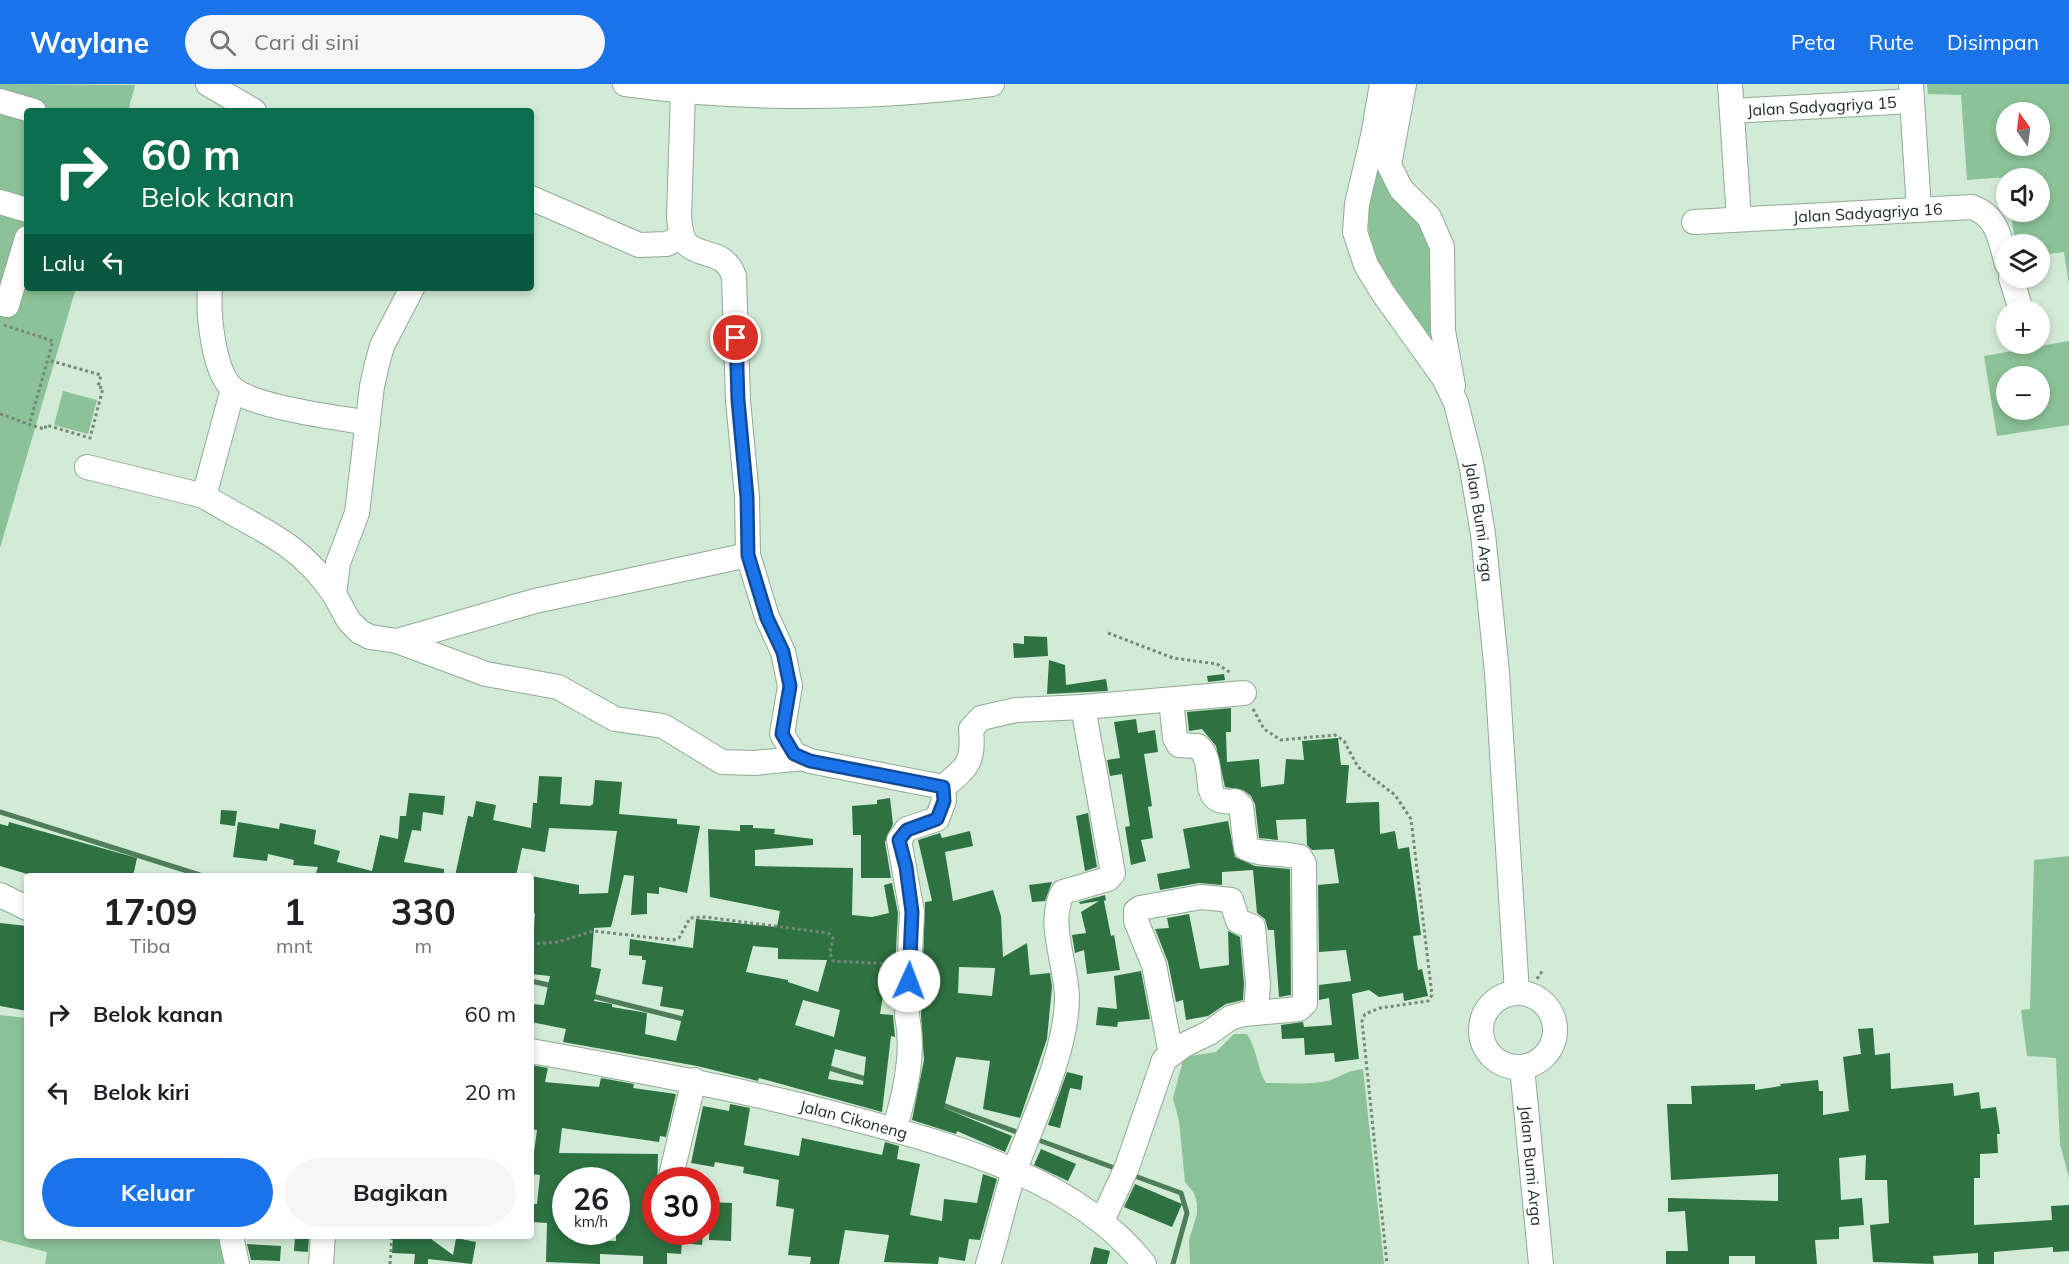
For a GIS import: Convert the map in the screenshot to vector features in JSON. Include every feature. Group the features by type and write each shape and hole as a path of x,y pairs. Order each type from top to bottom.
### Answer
{"street":[{"path":"208,84 249,108"},
{"path":"625,84 683,92 748,97 869,96 992,84"},
{"name":"Jalan Bumi Arga","path":"1382,84 1374,136 1357,204 1355,232 1366,265 1444,378 1456,403 1471,463 1483,534 1497,673 1517,993"},
{"path":"1404,84 1389,165 1401,189 1429,217 1442,247 1441,298 1456,403"},
{"path":"1730,84 1739,219"},
{"path":"683,92 679,217 682,236 688,245 721,258 729,264 734,276 738,400 747,497 748,555 767,618 783,652 790,686 782,734 794,754 804,758 943,787"},
{"path":"1912,92 1920,210"},
{"name":"Jalan Sadyagriya 15","path":"1732,111 1912,92"},
{"path":"0,101 24,108"},
{"path":"534,199 639,245 667,244 682,236"},
{"path":"0,202 24,209"},
{"name":"Jalan Sadyagriya 16","path":"1694,222 1972,207 1983,211 1995,224 1998,234"},
{"path":"2,311 24,247"},
{"path":"210,291 210,324 215,346 221,370 233,389 265,403 368,423"},
{"path":"334,594 338,563 357,513 372,386 382,346 410,291"},
{"path":"204,496 233,389"},
{"path":"87,467 204,496 280,538 311,565 334,594 341,610 360,632 397,642 486,674 558,687 615,719 663,726 678,733 722,762 755,763 804,758"},
{"path":"397,642 535,602 748,555"},
{"path":"943,787 967,767 973,750 970,729 981,718 1016,710 1083,708 1244,693"},
{"path":"1102,1221 1123,1176 1164,1060 1230,1018 1299,1009 1304,1006 1304,864 1300,857 1254,852 1246,848 1241,806 1235,801 1223,803 1213,797 1210,789 1208,758 1198,746 1179,745 1175,738 1171,700"},
{"path":"988,1264 1015,1171 1031,1133 1053,1066 1067,1007 1067,982 1056,905 1063,892 1108,879 1113,873 1083,708"},
{"path":"894,1130 906,1085 910,1028 907,1016 912,912 906,867 899,840 907,830 937,819 944,801 943,787"},
{"path":"0,895 24,907"},
{"path":"1171,1054 1154,965 1136,921 1136,911 1140,908 1201,897 1231,900 1238,921 1252,927 1258,984 1256,1013"},
{"path":"1517,993 1527,994 1543,1003 1554,1017 1556,1029 1549,1052 1540,1061 1522,1067 1505,1065 1495,1059 1486,1050 1481,1027 1490,1005 1499,998 1517,993"},
{"name":"Jalan Cikoneng","path":"534,1052 694,1080 894,1130 1015,1171 1102,1221 1117,1232 1144,1264"},
{"path":"900,1053 898,1073 906,1085"},
{"name":"Jalan Bumi Arga","path":"1522,1067 1541,1264"},
{"path":"673,1167 694,1080"},
{"path":"232,1239 237,1264"},
{"path":"321,1264 323,1239"}],"path":[{"path":"2,311 53,341 30,422"},
{"path":"0,414 30,422 40,428 45,429 46,425 90,438 103,388 98,387 101,375 48,360"},
{"path":"1108,633 1173,658 1217,664 1236,676 1264,729 1272,736 1281,740 1335,735 1344,741 1358,766 1395,795 1411,819 1432,995 1428,1001 1380,1008 1365,1014 1362,1021 1387,1264"},
{"path":"534,944 558,942 593,931 673,940 679,938 690,918 705,917 828,933 833,938 831,958 839,963 909,964"},
{"path":"390,1264 392,1239"}],"green space":[{"path":"0,84 135,85 129,108 24,108 24,291 75,291 0,548"},
{"path":"1390,84 1381,158 1430,231 1441,350 1388,285 1375,261 1370,244 1368,223 1372,174"},
{"path":"1927,84 2069,84 2069,285 2064,252 2050,254 2050,234 2014,234 2012,222 2050,222 2050,168 1996,168 1996,178 1967,180 1961,95 1928,94"},
{"path":"2069,341 2069,425 1997,436 1984,356 2050,354 2050,344"},
{"path":"63,391 97,400 88,434 54,425"},
{"path":"2069,856 2069,1178 2060,1144 2056,1058 2027,1056 2021,1010 2030,1009 2034,860"},
{"path":"0,1015 24,1018 24,1239 221,1239 226,1264 45,1264 47,1252 0,1240"},
{"path":"1234,1034 1247,1034 1266,1083 1319,1082 1363,1069 1384,1264 1190,1264 1189,1240 1197,1214 1197,1203 1194,1193 1185,1182 1179,1121 1173,1098 1184,1057 1216,1052"}],"building":[{"path":"1024,636 1047,637 1048,656 1014,658 1013,643 1024,644"},
{"path":"1049,660 1065,665 1066,685 1106,679 1108,691 1047,694"},
{"path":"1224,674 1225,680 1208,682 1207,676"},
{"path":"1231,708 1231,732 1226,732 1227,762 1259,759 1261,787 1284,784 1286,759 1304,760 1302,741 1338,738 1341,765 1349,765 1346,803 1379,802 1380,834 1395,831 1398,849 1409,847 1421,935 1413,936 1418,970 1422,969 1428,996 1404,1001 1403,993 1379,997 1369,990 1352,994 1359,1059 1335,1062 1334,1053 1305,1055 1304,1038 1282,1039 1281,1025 1303,1022 1304,1027 1332,1025 1329,998 1319,1000 1319,985 1351,981 1346,950 1319,952 1318,885 1339,883 1334,849 1312,850 1307,845 1306,819 1276,820 1278,840 1259,838 1255,804 1251,796 1243,790 1225,787 1216,746 1202,729 1189,731 1187,712"},
{"path":"1136,719 1138,733 1155,730 1158,752 1144,754 1152,806 1148,807 1153,838 1141,840 1146,861 1131,865 1125,827 1130,826 1122,774 1110,776 1107,760 1120,758 1114,722"},
{"path":"539,776 562,777 560,804 590,806 593,804 595,780 622,782 619,814 677,819 677,824 700,826 687,893 659,887 659,894 647,893 647,914 631,915 634,876 624,875 611,927 594,928 591,967 601,969 594,1001 612,1004 612,1007 647,1013 645,1034 676,1041 684,1010 660,1006 663,987 642,984 646,960 642,960 642,956 629,955 630,939 693,948 696,919 777,927 780,911 710,897 708,829 740,831 740,825 753,825 753,828 775,829 774,834 813,839 813,845 755,850 755,866 853,868 852,915 872,917 889,913 884,885 892,883 898,913 894,990 884,990 880,1014 893,1015 895,1037 891,1036 882,1112 759,1078 758,1081 697,1066 563,1042 566,1029 534,1023 534,1004 544,1005 550,976 534,974 534,877 579,885 579,894 608,893 617,831 549,828 545,852 522,848 517,873 456,873 468,816 473,817 476,801 496,805 493,820 531,828 533,803 537,803","holes":["753,946 778,948 778,959 827,960 818,992 788,982 788,980 746,972","803,1000 840,1010 834,1037 795,1025","835,1049 866,1057 863,1085 828,1079"]},
{"path":"409,793 445,796 443,815 423,812 421,831 412,830 404,862 444,869 444,873 316,873 318,867 293,865 294,860 268,854 267,861 233,857 238,822 279,829 280,823 316,830 314,844 340,851 337,862 372,871 380,835 398,839 400,816 406,816"},
{"path":"890,798 893,824 885,842 891,878 861,878 861,835 853,835 852,806 877,804 877,800"},
{"path":"221,810 237,811 235,826 220,824"},
{"path":"1088,813 1097,867 1085,871 1076,816"},
{"path":"1228,821 1235,857 1255,866 1290,869 1291,995 1279,997 1274,930 1268,930 1265,919 1257,913 1253,870 1222,872 1222,885 1199,883 1160,890 1157,874 1190,868 1183,829"},
{"path":"9,822 137,858 134,873 24,873 0,866 0,824 8,826"},
{"path":"970,831 973,846 945,852 953,901 993,890 1001,916 1003,957 1027,943 1030,975 1050,973 1052,987 1047,1039 1020,1118 983,1109 990,1061 956,1057 944,1108 1012,1136 1005,1152 957,1131 956,1134 912,1120 924,1060 921,1015 925,902 932,901 918,840 940,833 942,838","holes":["959,967 995,968 992,996 958,993"]},
{"path":"1052,882 1045,901 1032,902 1029,885"},
{"path":"1105,895 1106,900 1104,901 1111,936 1114,935 1120,970 1087,974 1084,950 1075,953 1072,935 1086,933 1081,912 1099,901 1080,904 1079,902"},
{"path":"1189,914 1200,969 1229,965 1228,931 1240,937 1244,984 1243,1000 1226,1004 1208,1016 1186,1020 1183,1000 1176,1002 1168,962 1155,929 1169,928 1167,918"},
{"path":"0,923 24,926 24,1010 0,1006"},
{"path":"1141,971 1150,1019 1118,1022 1117,1027 1096,1025 1098,1007 1117,1009 1114,976"},
{"path":"1873,1028 1875,1055 1890,1053 1891,1089 1953,1083 1954,1096 1979,1092 1981,1109 1996,1107 2000,1134 1997,1134 1998,1153 1980,1154 1980,1178 1974,1178 1974,1225 2052,1220 2051,1206 2069,1205 2069,1251 2053,1252 2053,1247 1994,1252 1994,1264 1978,1264 1978,1253 1933,1256 1934,1264 1873,1262 1870,1225 1889,1223 1887,1180 1865,1180 1866,1155 1839,1158 1841,1200 1862,1198 1864,1225 1839,1227 1839,1239 1815,1240 1817,1264 1755,1264 1755,1256 1729,1256 1729,1264 1666,1264 1666,1251 1688,1251 1685,1211 1668,1212 1668,1198 1778,1201 1778,1174 1671,1180 1667,1104 1692,1104 1691,1086 1755,1084 1755,1090 1781,1086 1780,1084 1818,1080 1819,1091 1823,1091 1823,1115 1849,1111 1843,1057 1861,1054 1858,1029"},
{"path":"534,1066 548,1068 545,1082 599,1087 601,1078 634,1084 633,1088 676,1094 666,1137 660,1136 659,1142 562,1128 559,1153 658,1154 658,1167 642,1167 642,1245 682,1245 681,1254 667,1253 667,1264 643,1264 643,1256 600,1254 600,1264 546,1262 547,1223 534,1222 534,1204 537,1204 540,1175 534,1174 537,1130 534,1130"},
{"path":"1067,1072 1083,1076 1081,1090 1070,1088 1060,1128 1048,1125"},
{"path":"730,1104 750,1108 744,1145 799,1156 802,1138 882,1155 885,1142 899,1146 897,1159 920,1164 910,1215 942,1221 944,1199 977,1203 983,1174 997,1179 980,1240 969,1239 965,1261 939,1257 938,1264 884,1262 889,1235 845,1230 839,1264 810,1264 811,1257 788,1255 794,1209 776,1206 779,1180 743,1173 744,1167 715,1162 714,1167 691,1163 703,1106 729,1111"},
{"path":"1041,1149 1076,1164 1068,1181 1034,1165"},
{"path":"1135,1184 1182,1204 1172,1227 1124,1207"},
{"path":"720,1202 732,1203 731,1241 720,1240"},
{"path":"295,1239 309,1239 308,1252 294,1251"},
{"path":"393,1239 431,1239 453,1255 456,1239 476,1242 472,1264 428,1259 428,1264 414,1264 415,1254 392,1253"},
{"path":"247,1244 281,1246 280,1261 251,1260"},
{"path":"1094,1247 1110,1251 1107,1264 1090,1264"}],"waterway":[{"path":"0,812 193,873"},
{"path":"534,982 553,986"},
{"path":"588,995 687,1020"},
{"path":"826,1067 869,1080"},
{"path":"940,1104 1022,1134"},
{"path":"1033,1138 1120,1170"},
{"path":"1132,1175 1181,1193 1187,1213 1173,1264"}],"route":[{"path":"736,338 738,400 747,497 748,555 767,618 783,652 790,686 782,734 785,741 794,754 810,761 943,787 944,801 937,819 929,824 907,830 899,840 906,867 912,912 909,981"}]}
